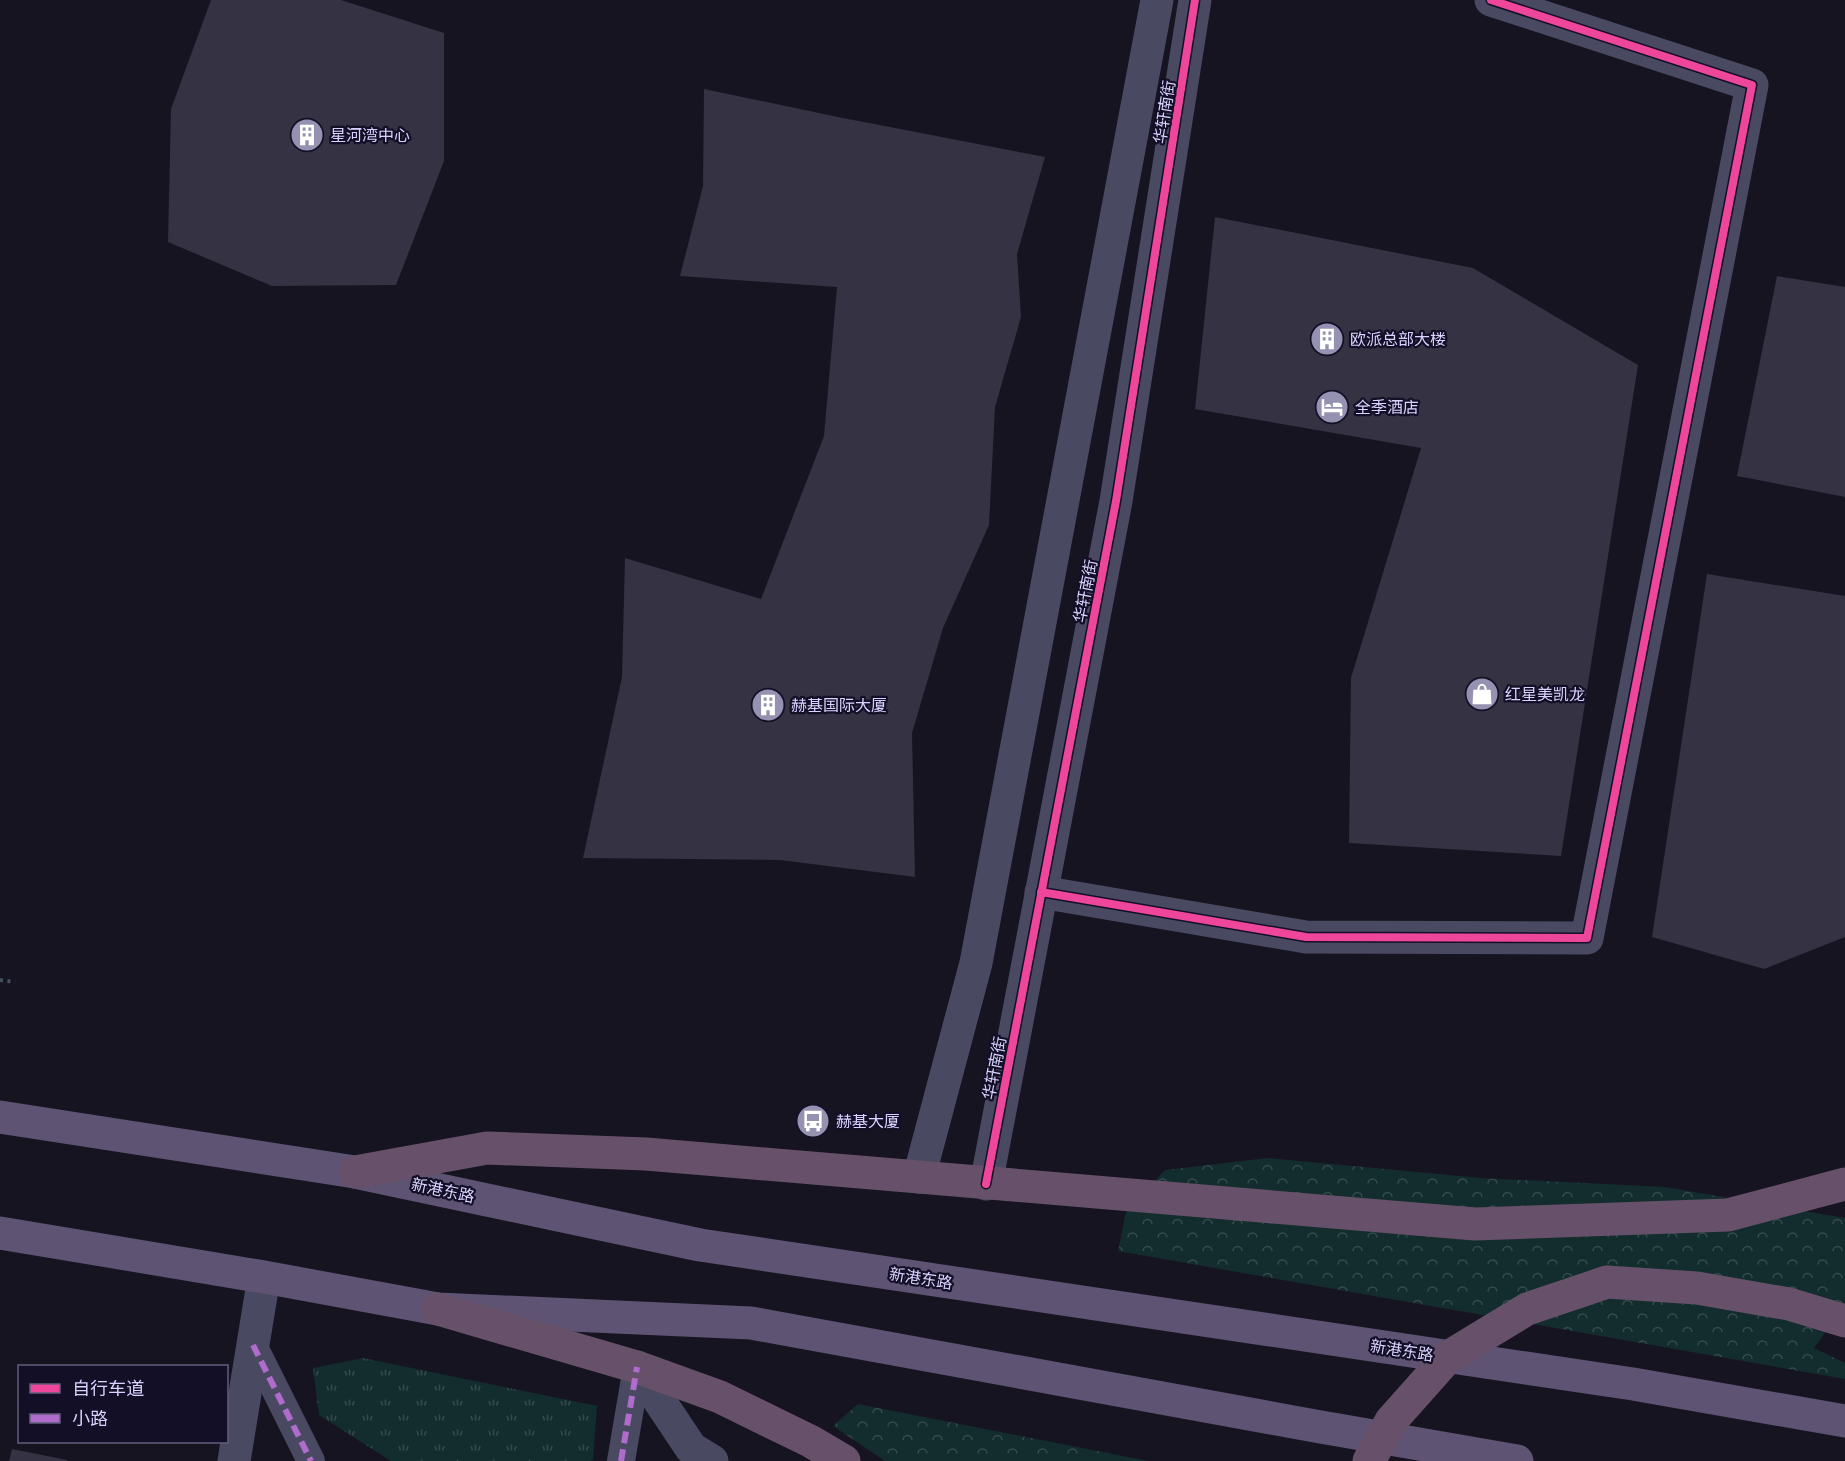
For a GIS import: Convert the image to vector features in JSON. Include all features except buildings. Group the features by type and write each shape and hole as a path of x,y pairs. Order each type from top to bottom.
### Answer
{"highway":[{"path":"355,1172 487,1148 646,1154 1475,1224 1728,1215 1845,1184"},
{"path":"1369,1461 1391,1420 1448,1357 1527,1309 1607,1282 1697,1288 1789,1304 1845,1321"},
{"path":"438,1309 637,1367 720,1397 810,1441 844,1461"}],"main road":[{"name":"新港东路","path":"0,1117 355,1172 700,1245 1633,1384 1845,1421"},
{"path":"0,1233 438,1309 751,1323 1517,1461"}],"street":[{"name":"华轩南街","path":"919,1177 975,963 1156,0"},
{"name":"华轩南街","path":"986,1184 1116,501 1195,0"},
{"path":"1041,892 1306,937 1587,938 1752,85 1491,0"},
{"path":"234,1461 264,1277"},
{"path":"253,1345 311,1461"},
{"path":"637,1367 701,1456"},
{"path":"621,1461 637,1367"}],"path":[{"path":"0,980 15,982"}],"green space":[{"path":"1268,1158 1481,1178 1665,1187 1845,1218 1845,1309 1842,1309 1814,1348 1845,1363 1845,1379 1118,1251 1126,1212 1165,1170"},
{"path":"363,1358 597,1406 593,1459 591,1461 391,1461 319,1415 313,1368"},
{"path":"858,1404 1148,1461 885,1461 833,1426"}],"marked path":[{"path":"253,1345 311,1461"},
{"path":"621,1461 637,1367"}],"cycle path":[{"path":"986,1184 1116,501 1195,0"},
{"path":"1041,892 1306,937 1587,938 1752,85 1491,0"}],"place":[{"name":"星河湾中心","path":"307,135"},
{"name":"欧派总部大楼","path":"1327,339"},
{"name":"全季酒店","path":"1332,407"},
{"name":"红星美凯龙","path":"1482,694"},
{"name":"赫基国际大厦","path":"768,705"},
{"name":"赫基大厦","path":"813,1121"}]}
